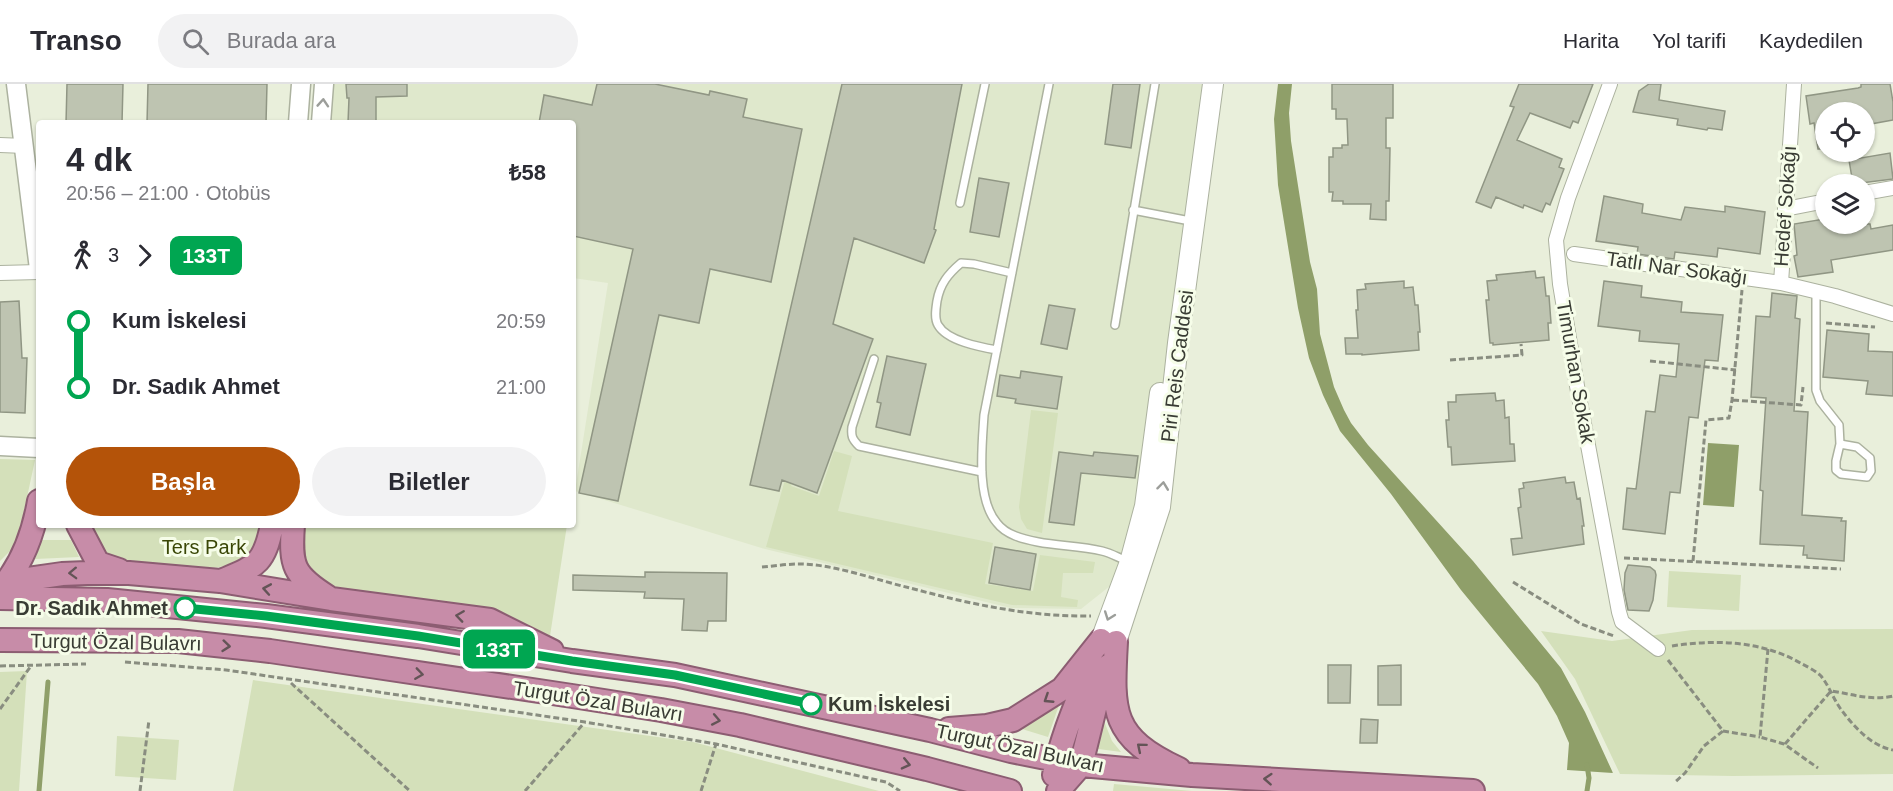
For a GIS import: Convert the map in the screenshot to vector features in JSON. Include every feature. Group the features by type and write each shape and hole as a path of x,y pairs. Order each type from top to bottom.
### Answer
{"highway":[{"path":"2,588 19,565 29,541 36,513"},
{"path":"80,528 98,563 129,573"},
{"path":"220,581 258,562 268,547 271,528"},
{"path":"293,528 291,550 295,567 309,585 331,599"},
{"path":"2,588 62,574 129,573 220,581 331,599 490,620 572,661"},
{"name":"Turgut Özal Bulvarı","path":"2,588 266,616 418,636 675,675 1081,765 1192,775 1473,791"},
{"name":"Turgut Özal Bulavrı","path":"0,640 178,641 270,651 560,694 740,725 1010,791"},
{"path":"930,730 987,726 1012,720 1062,689 1108,641"},
{"path":"1052,791 1057,760 1070,722 1108,641"},
{"path":"1058,791 1081,765 1098,696 1108,641"},
{"path":"1108,641 1117,712 1128,735 1143,750 1157,759 1192,775"}],"main road":[{"name":"Piri Reis Caddesi","path":"1108,641 1109,615 1130,562 1145,506 1203,84"},
{"name":"Piri Reis Caddesi","path":"1108,641 1160,507 1178,343 1213,84"}],"street":[{"path":"16,84 30,149 36,230"},
{"path":"298,120 301,84"},
{"path":"321,120 324,84"},
{"name":"Timurhan Sokak","path":"1610,84 1568,198 1556,240 1560,284 1619,612 1622,622 1658,649"},
{"name":"Hedef Sokağı","path":"1794,84 1781,283 1893,314"},
{"path":"0,145 30,149"},
{"path":"1875,192 1893,188"},
{"path":"1785,208 1815,203"},
{"name":"Tatlı Nar Sokağı","path":"1574,254 1781,283"},
{"path":"0,273 36,270"},
{"path":"0,446 36,448"}],"lane":[{"path":"960,203 985,84"},
{"path":"1049,84 984,416 981,451 985,499 991,515 1004,530 1023,539 1104,552 1130,562"},
{"path":"1115,326 1155,84"},
{"path":"1133,210 1185,220"},
{"path":"997,350 976,346 945,333 937,324 935,309 939,289 949,273 961,263 1012,273"},
{"path":"1816,291 1816,390 1820,401 1839,425 1840,444 1836,470 1841,474 1867,477 1871,471 1870,458 1857,447 1840,444"},
{"path":"874,359 852,427 851,436 854,441 859,446 982,472"}],"path":[{"path":"1693,561 1706,420 1729,418 1736,370 1744,277"},
{"path":"1816,323 1875,327"},
{"path":"1450,360 1522,355 1521,344"},
{"path":"1650,361 1736,370"},
{"path":"1732,400 1801,405 1803,381"},
{"path":"1624,558 1841,569"},
{"path":"762,567 800,564 846,570 981,605 1026,613 1109,615"},
{"path":"1513,582 1581,624 1617,638"},
{"path":"1818,768 1784,744 1723,731 1658,649 1688,644 1723,643 1768,649 1789,656 1820,674 1841,708 1872,742 1893,750"},
{"path":"1760,738 1768,649"},
{"path":"119,661 226,670 585,722 716,744 885,782 900,791"},
{"path":"0,666 86,664"},
{"path":"0,709 31,666"},
{"path":"291,683 410,791"},
{"path":"1831,691 1866,699 1893,696"},
{"path":"1784,744 1831,691"},
{"path":"140,791 149,720"},
{"path":"525,791 585,722"},
{"path":"1674,783 1685,773 1704,746 1723,731"},
{"path":"701,791 716,744"}],"shaded area":[{"path":"326,84 1222,84 1185,344 1168,498 1159,547 1081,609 1011,608 765,549 576,491 608,283 576,278 576,120 325,120"},
{"path":"1278,84 1292,84 1289,113 1291,141 1310,262 1317,289 1320,334 1334,387 1344,410 1368,445 1473,561 1561,668 1585,712 1613,773 1567,770 1569,743 1557,716 1538,684 1461,590 1391,494 1340,431 1309,358 1298,308 1278,185 1274,119"},
{"path":"1708,443 1739,445 1734,507 1703,505"}],"green space":[{"path":"1031,410 1058,413 1042,533 1027,529 1021,519 1019,507"},
{"path":"834,451 852,456 838,511 993,543 985,584 1033,591 1040,555 1095,562 1093,573 1063,573 1061,597 1078,600 1077,607 1012,605 766,547 792,455 799,458 791,486 819,496"},
{"path":"0,459 35,460 17,544 0,561"},
{"name":"Ters Park","path":"93,528 259,528 257,539 251,552 240,561 225,566 186,568 114,561 105,552"},
{"path":"305,528 567,528 550,636 514,624 412,599 323,586 304,563"},
{"path":"42,540 71,540 79,557 35,559"},
{"path":"1669,571 1741,575 1739,611 1667,607"},
{"path":"1893,629 1893,774 1733,776 1620,774 1575,679 1541,631 1612,641 1692,630"},
{"path":"27,671 19,791 0,791 0,672"},
{"path":"253,680 693,742 879,791 233,791"},
{"path":"1059,705 1048,737 1022,729"},
{"path":"1102,716 1112,741 1121,752 1091,748"},
{"path":"117,736 179,740 176,780 115,776"},
{"path":"1114,784 1192,791 1113,791"}],"building":[{"path":"67,84 123,84 122,120 66,120"},
{"path":"148,84 267,84 266,120 147,120"},
{"path":"346,84 407,84 407,96 376,97 376,120 348,120 349,98 347,98"},
{"path":"597,84 655,84 709,95 710,91 747,99 743,117 802,129 771,282 710,269 699,323 659,315 618,501 579,493 633,249 576,237 576,120 540,120 544,95 592,105"},
{"path":"842,84 962,84 934,229 936,230 924,263 854,238 833,324 873,339 817,493 782,480 779,491 750,485"},
{"path":"1113,84 1140,84 1131,148 1105,144"},
{"path":"1332,84 1393,84 1393,118 1386,118 1386,148 1390,148 1389,201 1386,201 1386,220 1370,219 1371,204 1343,204 1343,201 1332,201 1333,192 1329,192 1329,157 1333,157 1333,148 1348,145 1347,119 1336,119 1336,109 1332,109"},
{"path":"1519,84 1593,84 1578,123 1573,121 1570,128 1530,113 1517,140 1562,159 1559,167 1564,169 1550,205 1546,203 1542,212 1524,205 1523,208 1496,197 1491,208 1476,202 1514,107 1510,106"},
{"path":"1649,84 1661,84 1659,100 1725,111 1722,130 1677,125 1678,119 1633,112 1639,91"},
{"path":"1861,84 1890,84 1893,120 1875,123 1875,102 1815,102 1815,130 1814,123 1810,124 1806,96 1861,87"},
{"path":"1890,153 1893,179 1875,181 1875,174 1851,174 1849,162 1875,162 1875,156"},
{"path":"979,178 1009,183 999,237 970,232"},
{"path":"1604,196 1643,204 1642,213 1681,220 1685,207 1725,212 1725,206 1765,212 1760,254 1718,248 1717,257 1675,252 1674,259 1637,254 1638,247 1596,241"},
{"path":"1815,220 1815,234 1875,234 1875,228 1893,225 1893,250 1831,260 1833,272 1798,277 1794,256 1797,255 1794,224"},
{"path":"1535,271 1536,278 1544,277 1546,296 1549,296 1551,323 1548,323 1549,340 1493,345 1490,343 1486,300 1489,300 1487,281 1497,280 1496,275"},
{"path":"1404,281 1404,288 1413,287 1415,305 1418,305 1419,350 1362,355 1346,354 1345,338 1358,338 1357,290 1366,289 1365,284"},
{"path":"1604,281 1642,286 1641,297 1682,302 1681,312 1723,315 1718,361 1705,360 1698,418 1689,417 1680,493 1670,492 1665,534 1623,529 1627,488 1636,489 1646,411 1655,412 1660,375 1676,377 1679,344 1639,341 1640,331 1598,326"},
{"path":"1772,293 1797,296 1795,318 1800,319 1794,411 1808,412 1802,515 1842,518 1841,521 1846,521 1844,561 1807,558 1807,555 1803,555 1804,546 1760,544 1763,491 1760,490 1766,398 1751,397 1756,316 1770,317"},
{"path":"19,301 22,358 27,358 25,413 0,412 0,302"},
{"path":"1049,305 1075,309 1067,349 1041,344"},
{"path":"1827,330 1869,334 1868,351 1893,352 1893,396 1866,394 1868,381 1823,377"},
{"path":"887,356 926,364 910,435 876,427 881,403 877,402"},
{"path":"1021,371 1062,377 1057,409 1015,403 1016,399 997,396 1000,375 1020,378"},
{"path":"1495,393 1496,401 1504,400 1505,418 1509,417 1510,444 1514,444 1515,461 1452,465 1446,420 1449,420 1448,402 1456,402 1456,395"},
{"path":"1059,452 1093,456 1094,452 1138,456 1135,478 1081,473 1074,525 1049,522"},
{"path":"1565,477 1566,483 1574,482 1577,499 1580,498 1584,544 1513,555 1511,539 1522,538 1518,508 1521,507 1519,489 1524,488 1523,483"},
{"path":"995,547 1036,554 1030,590 989,583"},
{"path":"1628,565 1650,567 1655,571 1653,600 1649,611 1628,610 1624,590"},
{"path":"645,572 727,573 726,621 708,621 707,631 682,630 684,599 644,598 645,592 573,590 573,575 645,577"},
{"path":"1328,665 1351,665 1350,703 1328,703"},
{"path":"1401,665 1401,705 1378,705 1378,666"},
{"path":"1361,719 1378,720 1377,743 1360,743"}],"waterway":[{"path":"39,791 48,682"},
{"path":"1587,765 1589,778 1587,791"}],"bus line":[{"name":"133T","path":"185,608 418,636 675,675 811,704"}],"place":[{"name":"Dr. Sadık Ahmet","path":"185,608"},
{"name":"Kum İskelesi","path":"811,704"}]}
